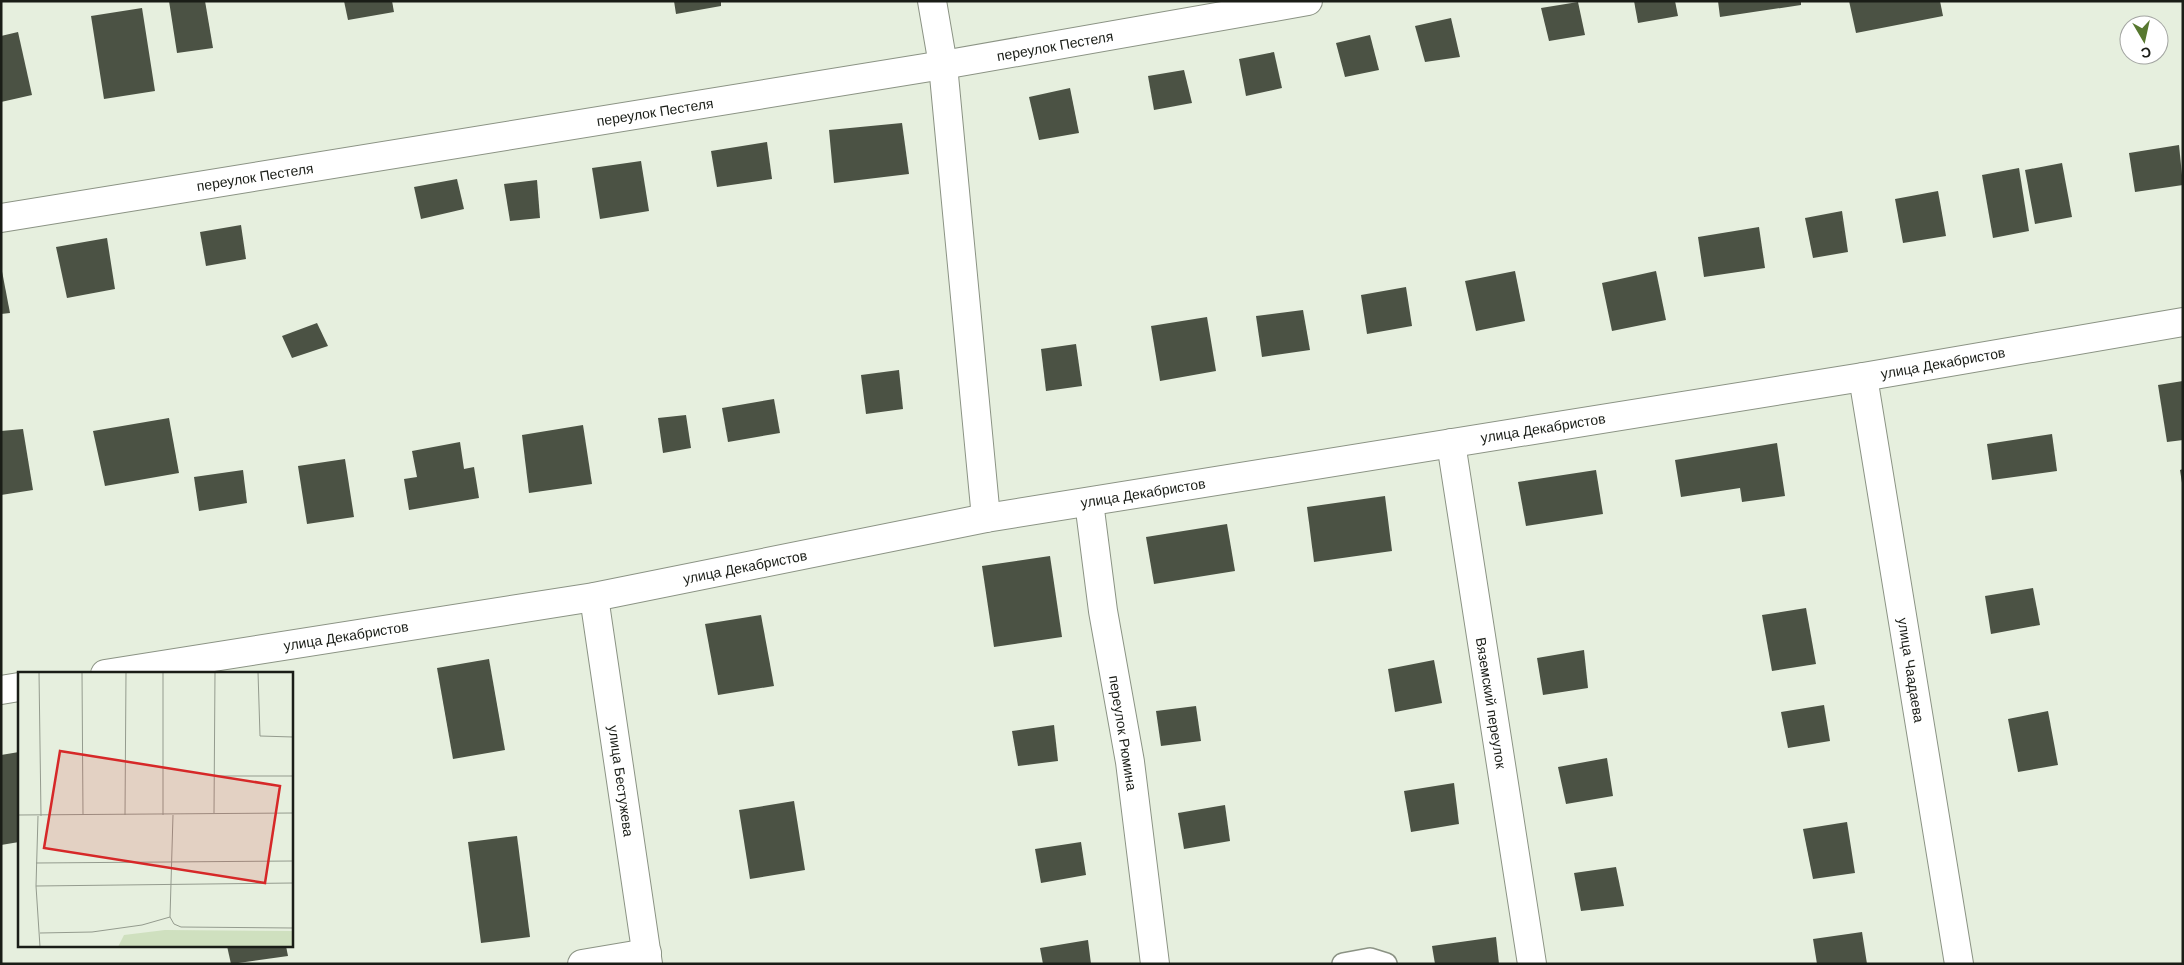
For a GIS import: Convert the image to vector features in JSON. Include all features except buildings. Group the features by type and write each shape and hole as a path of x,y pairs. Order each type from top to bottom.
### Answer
{"street":[{"path":"932,1 943,66 986,518"},
{"name":"переулок Пестеля","path":"1,218 943,66 1308,1"},
{"name":"улица Декабристов","path":"118,672 594,597 986,518 1863,377 2183,322"},
{"name":"улица Чаадаева","path":"1863,377 1959,964"},
{"name":"Вяземский переулок","path":"1451,443 1532,964"},
{"name":"переулок Рюмина","path":"1089,502 1103,611 1130,762 1154,964"},
{"name":"улица Бестужева","path":"594,597 648,958"},
{"path":"1,690 18,687"},
{"path":"582,964 648,958"}],"lane":[{"path":"1343,964 1370,959 1386,964"}]}
